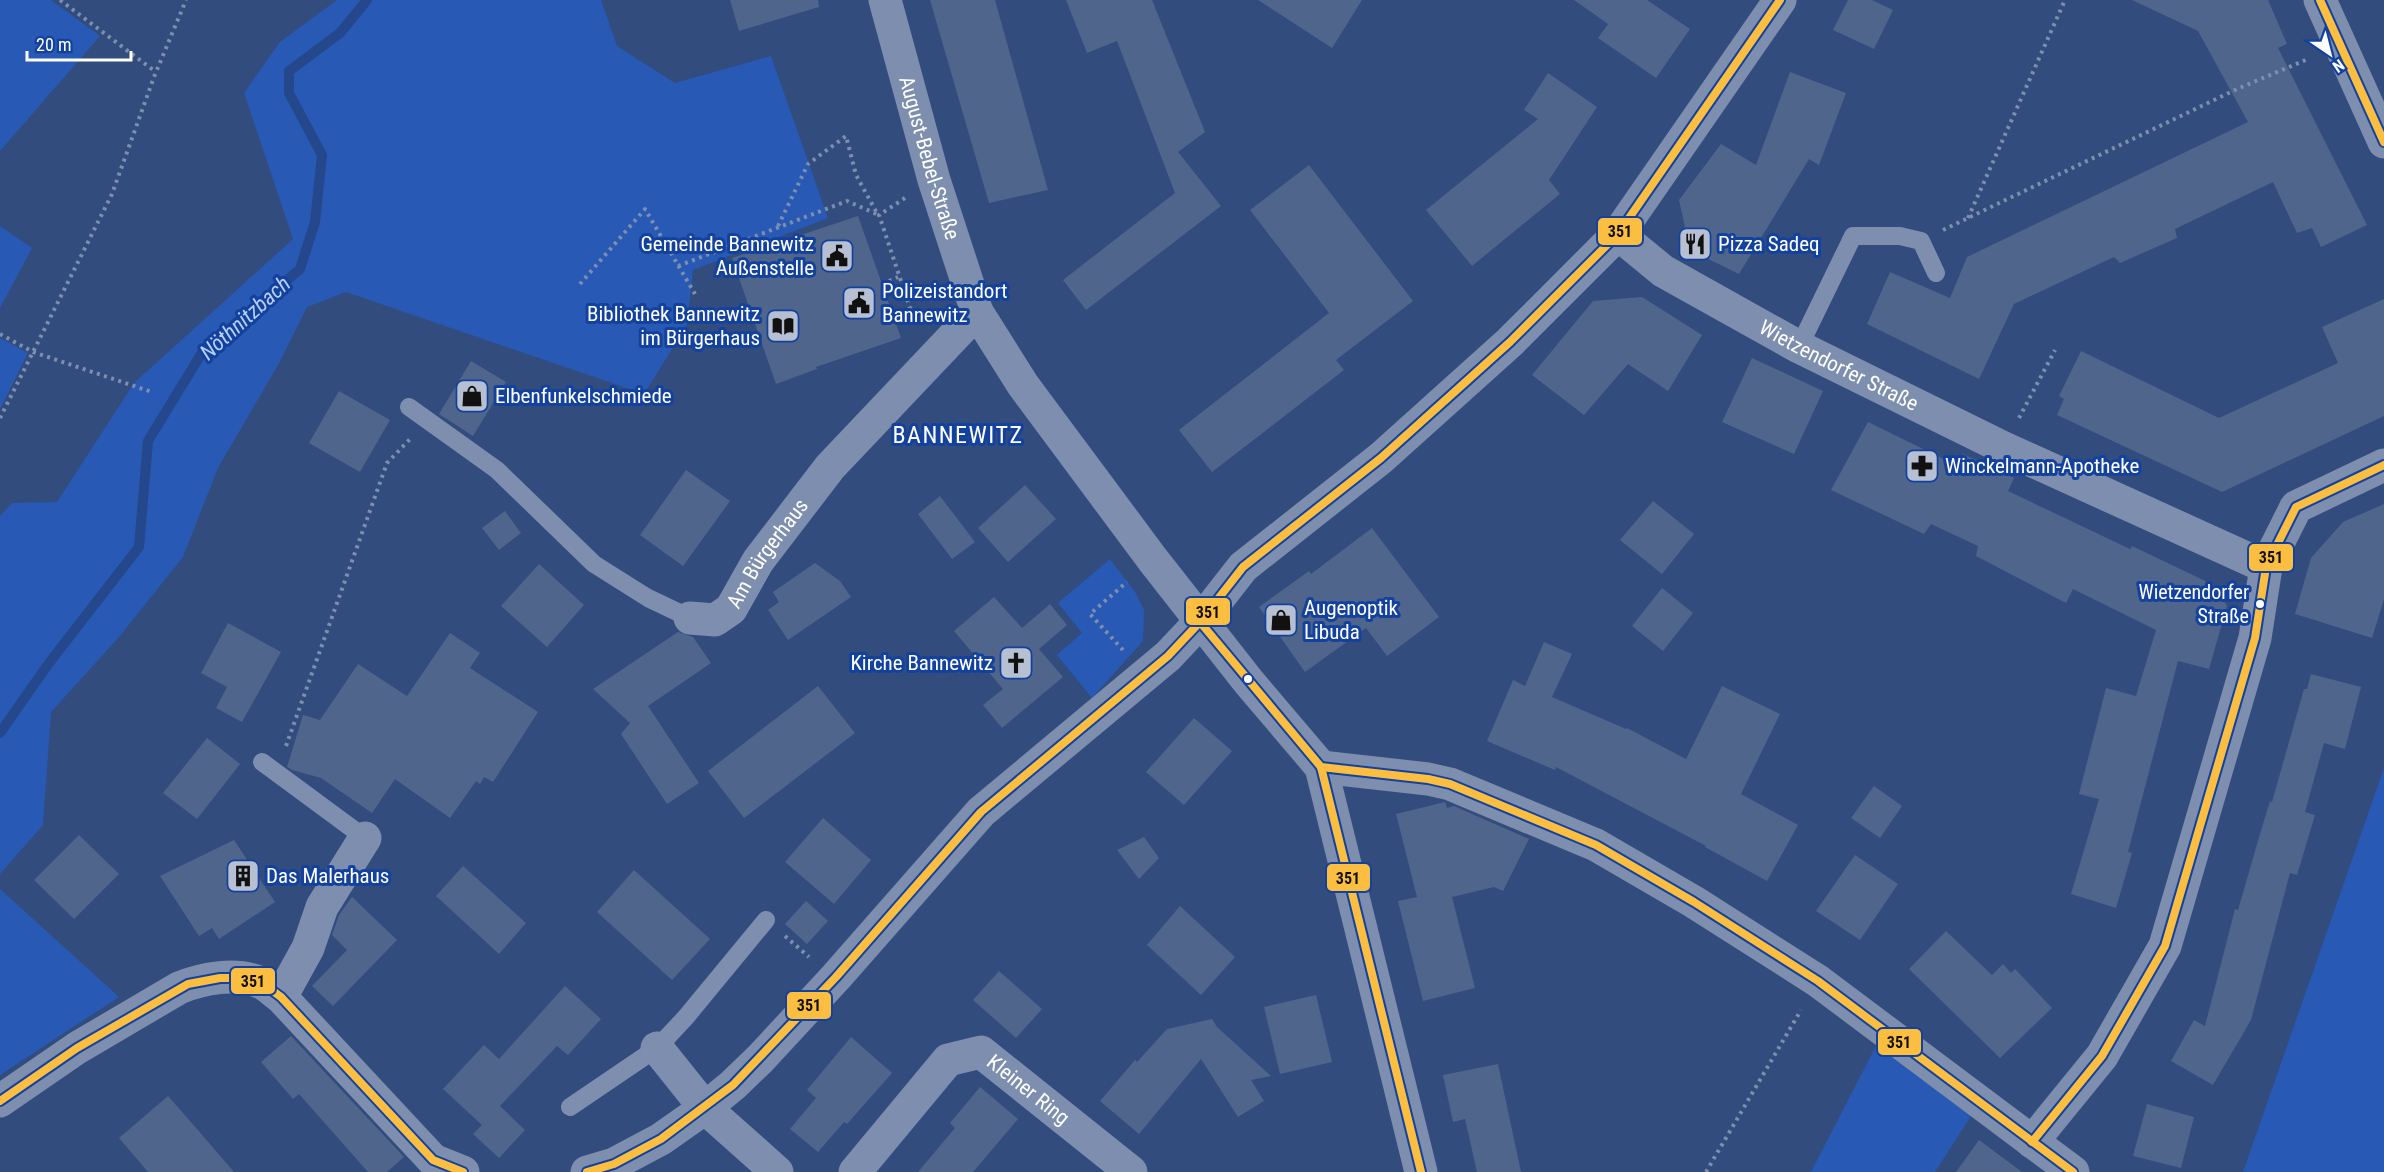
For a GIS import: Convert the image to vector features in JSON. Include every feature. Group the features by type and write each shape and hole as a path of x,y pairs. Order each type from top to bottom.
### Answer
{"street":[{"name":"August-Bebel-Straße","path":"885,0 934,180 977,312 1023,385 1153,560 1200,622 1321,767"},
{"path":"587,1172 614,1164 661,1139 705,1108 760,1059 836,977 981,812 1146,676 1200,622 1243,567 1381,458 1510,342 1618,234 1780,0"},
{"path":"2320,0 2384,142"},
{"name":"Wietzendorfer Straße","path":"1618,234 1663,271 1798,347 2004,448 2266,567"},
{"name":"Am Bürgerhaus","path":"690,618 715,620 731,609 758,561 830,467 977,312"},
{"path":"2032,1142 2102,1056 2165,946 2255,638 2266,567 2296,507 2384,465"},
{"path":"1421,1172 1321,767 1428,779 1450,784 1596,844 1694,902 1818,981 2073,1172"},
{"path":"281,997 308,948 322,907 365,838"},
{"path":"0,1101 77,1048 179,988 197,981 221,977 240,979 261,983 281,997 427,1166 463,1172"},
{"path":"657,1048 705,1108 777,1172"},
{"name":"Kleiner Ring","path":"855,1172 948,1060 981,1052 1131,1172"}],"lane":[{"path":"1798,347 1853,236 1900,236 1921,241 1936,273"},
{"name":"Am Bürgerhaus","path":"409,407 496,470 594,564 648,598 690,618"},
{"path":"262,762 365,838"},
{"path":"570,1107 657,1048 686,1017 766,920"}],"path":[{"path":"60,0 156,72"},
{"path":"0,418 112,194 156,72 186,0"},
{"path":"1968,219 2065,0"},
{"path":"1921,241 2237,89 2341,45"},
{"path":"778,227 808,164 846,136 856,175 879,215 910,308 942,348"},
{"path":"879,215 934,180"},
{"path":"678,266 847,201 879,215"},
{"path":"580,284 645,209 695,294"},
{"path":"882,284 898,277"},
{"path":"0,334 33,352 152,392"},
{"path":"2004,448 2055,350"},
{"path":"277,773 387,463 428,421"},
{"path":"1128,655 1090,614 1153,560"},
{"path":"766,920 813,960"},
{"path":"1706,1172 1818,981"}],"shaded area":[{"path":"0,0 51,0 100,36 0,151"},
{"path":"337,0 601,0 617,46 675,83 771,56 828,218 693,270 687,325 644,394 346,292 307,307 278,365 218,468 183,557 119,637 51,712 43,825 0,874 0,516 12,503 57,502 134,383 293,239 244,93 280,42"},
{"path":"0,226 32,248 0,308"},
{"path":"0,338 28,353 0,409"},
{"path":"1110,559 1135,592 1144,610 1143,641 1092,698 1057,655 1082,633 1058,603"},
{"path":"2384,768 2384,1172 2243,1172"},
{"path":"0,889 119,997 0,1075"},
{"path":"1878,1042 1971,1116 1935,1172 1811,1172"}],"building":[{"path":"730,0 818,0 819,7 739,31"},
{"path":"930,0 995,0 1048,190 989,203"},
{"path":"1066,0 1152,0 1205,132 1178,152 1221,206 1086,310 1063,280 1175,193 1117,41 1087,53"},
{"path":"1258,0 1362,0 1332,48"},
{"path":"1574,0 1647,0 1690,29 1656,78 1598,38 1608,24"},
{"path":"1848,0 1872,0 1893,10 1874,49 1833,30"},
{"path":"2132,0 2268,0 2287,44 2278,48 2367,225 2321,247 2312,228 2297,233 2273,182 2175,229 2177,238 2120,263 2114,257 2014,304 1979,379 1867,324 1890,272 1950,298 1967,257 2248,122 2198,31"},
{"path":"1790,72 1846,93 1819,165 1809,159 1739,274 1690,250 1679,200 1721,144 1756,165"},
{"path":"1548,73 1597,107 1549,180 1560,194 1472,266 1426,210 1538,119 1524,110"},
{"path":"1309,165 1413,301 1336,360 1344,370 1212,472 1179,430 1329,313 1250,210"},
{"path":"858,216 901,338 816,367 817,369 776,384 732,258"},
{"path":"1642,297 1702,335 1668,391 1628,364 1584,415 1532,375 1593,301"},
{"path":"2384,299 2384,416 2222,492 2057,415 2064,399 2059,396 2081,351 2219,418 2338,363 2322,327"},
{"path":"1752,358 1823,391 1794,454 1722,422"},
{"path":"471,361 506,382 473,436 439,414"},
{"path":"339,391 390,420 360,472 309,443"},
{"path":"1868,422 1958,466 1963,454 2014,478 2008,491 2130,549 2132,546 2216,586 2227,606 2209,669 2178,661 2128,852 2132,853 2116,908 2071,894 2099,799 2079,794 2106,688 2136,696 2156,630 2073,589 2066,603 1976,556 1978,546 1931,524 1924,534 1831,490"},
{"path":"686,470 730,501 683,566 640,535"},
{"path":"1025,485 1056,519 1008,562 978,528"},
{"path":"940,496 975,542 952,559 918,514"},
{"path":"1653,501 1694,534 1662,574 1620,540"},
{"path":"2384,504 2384,599 2372,638 2295,614 2311,558 2343,522"},
{"path":"505,511 521,533 499,550 482,528"},
{"path":"1372,528 1439,617 1387,656 1366,628 1305,672 1259,607 1309,571 1311,574"},
{"path":"815,563 840,581 851,597 788,640 768,610 779,602 773,592"},
{"path":"539,564 584,605 547,647 501,606"},
{"path":"1662,588 1693,613 1663,651 1632,626"},
{"name":"Kirche Bannewitz","path":"994,597 1022,628 1050,604 1067,625 1039,649 1063,677 1002,728 983,705 1003,689 954,631"},
{"path":"228,623 281,652 242,722 216,708 227,687 201,673"},
{"path":"678,632 693,637 711,663 648,706 699,783 667,804 621,734 630,723 593,689"},
{"path":"450,633 480,653 470,668 538,712 493,782 484,777 480,784 476,781 450,818 395,779 372,813 321,778 287,767 303,715 320,720 358,664 407,696"},
{"path":"1544,642 1572,654 1552,697 1627,728 1686,759 1722,686 1780,714 1741,794 1798,825 1767,881 1556,767 1555,770 1487,741 1513,680 1525,686"},
{"path":"2311,674 2361,687 2345,749 2324,743 2305,812 2315,815 2297,875 2290,873 2251,1020 2213,1085 2171,1061 2194,1020 2205,1026 2235,909 2238,910 2304,689 2307,689"},
{"path":"818,686 855,733 744,818 708,771"},
{"path":"1194,718 1232,751 1184,805 1146,772"},
{"path":"207,738 240,764 197,819 163,793"},
{"path":"1874,786 1902,806 1880,838 1851,818"},
{"path":"1445,802 1447,808 1454,806 1529,839 1503,891 1494,887 1452,897 1475,988 1423,1001 1398,901 1417,897 1396,814"},
{"path":"823,818 871,860 834,904 785,862"},
{"path":"79,835 119,874 74,919 34,880"},
{"path":"1144,837 1159,858 1139,879 1117,850"},
{"path":"234,840 275,902 219,939 212,928 199,936 160,876"},
{"path":"1855,855 1898,884 1860,940 1816,911"},
{"path":"463,866 526,923 499,954 436,896"},
{"path":"634,870 710,939 672,980 597,912"},
{"path":"352,897 397,940 333,1006 312,986 347,950 332,935 339,915"},
{"path":"806,901 828,921 807,944 785,924"},
{"path":"1180,906 1235,957 1201,995 1147,945"},
{"path":"1946,931 1992,975 2003,964 2011,973 2015,969 2052,1008 2000,1058 1909,969"},
{"path":"999,971 1042,1009 1016,1038 973,1000"},
{"path":"565,986 601,1019 568,1055 557,1046 500,1106 525,1130 499,1158 473,1134 482,1125 443,1089 484,1045 499,1059"},
{"path":"1316,995 1332,1062 1280,1074 1264,1007"},
{"path":"1212,1019 1217,1027 1271,1076 1251,1080 1264,1101 1238,1117 1201,1059 1139,1134 1100,1101 1135,1060 1137,1062 1167,1029"},
{"path":"291,1036 404,1157 387,1172 368,1172 299,1094 293,1099 261,1062"},
{"path":"851,1037 892,1073 847,1124 844,1122 818,1152 790,1129 816,1098 807,1090"},
{"path":"1498,1064 1521,1172 1477,1172 1465,1119 1453,1122 1443,1075"},
{"path":"980,1087 1018,1119 973,1172 918,1172 955,1128 950,1123"},
{"path":"168,1096 234,1172 148,1172 119,1138"},
{"path":"2147,1104 2194,1117 2181,1168 2133,1156"},
{"path":"1979,1140 2022,1172 1956,1172"}],"waterway":[{"name":"Nöthnitzbach","path":"0,733 49,663 139,547 148,441 203,351 300,269 315,222 322,155 289,93 289,71 340,33 367,0"}],"transit line":[{"name":"351","path":"587,1172 614,1164 661,1139 733,1085 836,977 981,812 1168,656 1200,622 1243,567 1381,458 1510,342 1618,234 1780,0"},
{"name":"351","path":"2320,0 2384,142"},
{"name":"351","path":"2032,1142 2102,1056 2165,946 2255,638 2266,567 2296,507 2384,465"},
{"name":"351","path":"1200,622 1321,767 1421,1172"},
{"name":"351","path":"1321,767 1428,779 1450,784 1596,845 1694,902 1818,981 2073,1172"},
{"name":"351","path":"0,1101 77,1048 188,984 220,978 241,978 262,983 281,997 433,1160 463,1172"}],"place":[{"name":"Pizza Sadeq","path":"1695,244"},
{"name":"Gemeinde Bannewitz Außenstelle","path":"837,256"},
{"name":"Polizeistandort Bannewitz","path":"859,303"},
{"name":"Bibliothek Bannewitz im Bürgerhaus","path":"783,326"},
{"name":"Elbenfunkelschmiede","path":"472,396"},
{"name":"Winckelmann-Apotheke","path":"1922,466"},
{"name":"Wietzendorfer Straße","path":"2260,604"},
{"name":"Augenoptik Libuda","path":"1281,620"},
{"name":"Kirche Bannewitz","path":"1016,663"},
{"name":"Das Malerhaus","path":"243,876"}],"district":[{"name":"BANNEWITZ","path":"958,435"}]}
